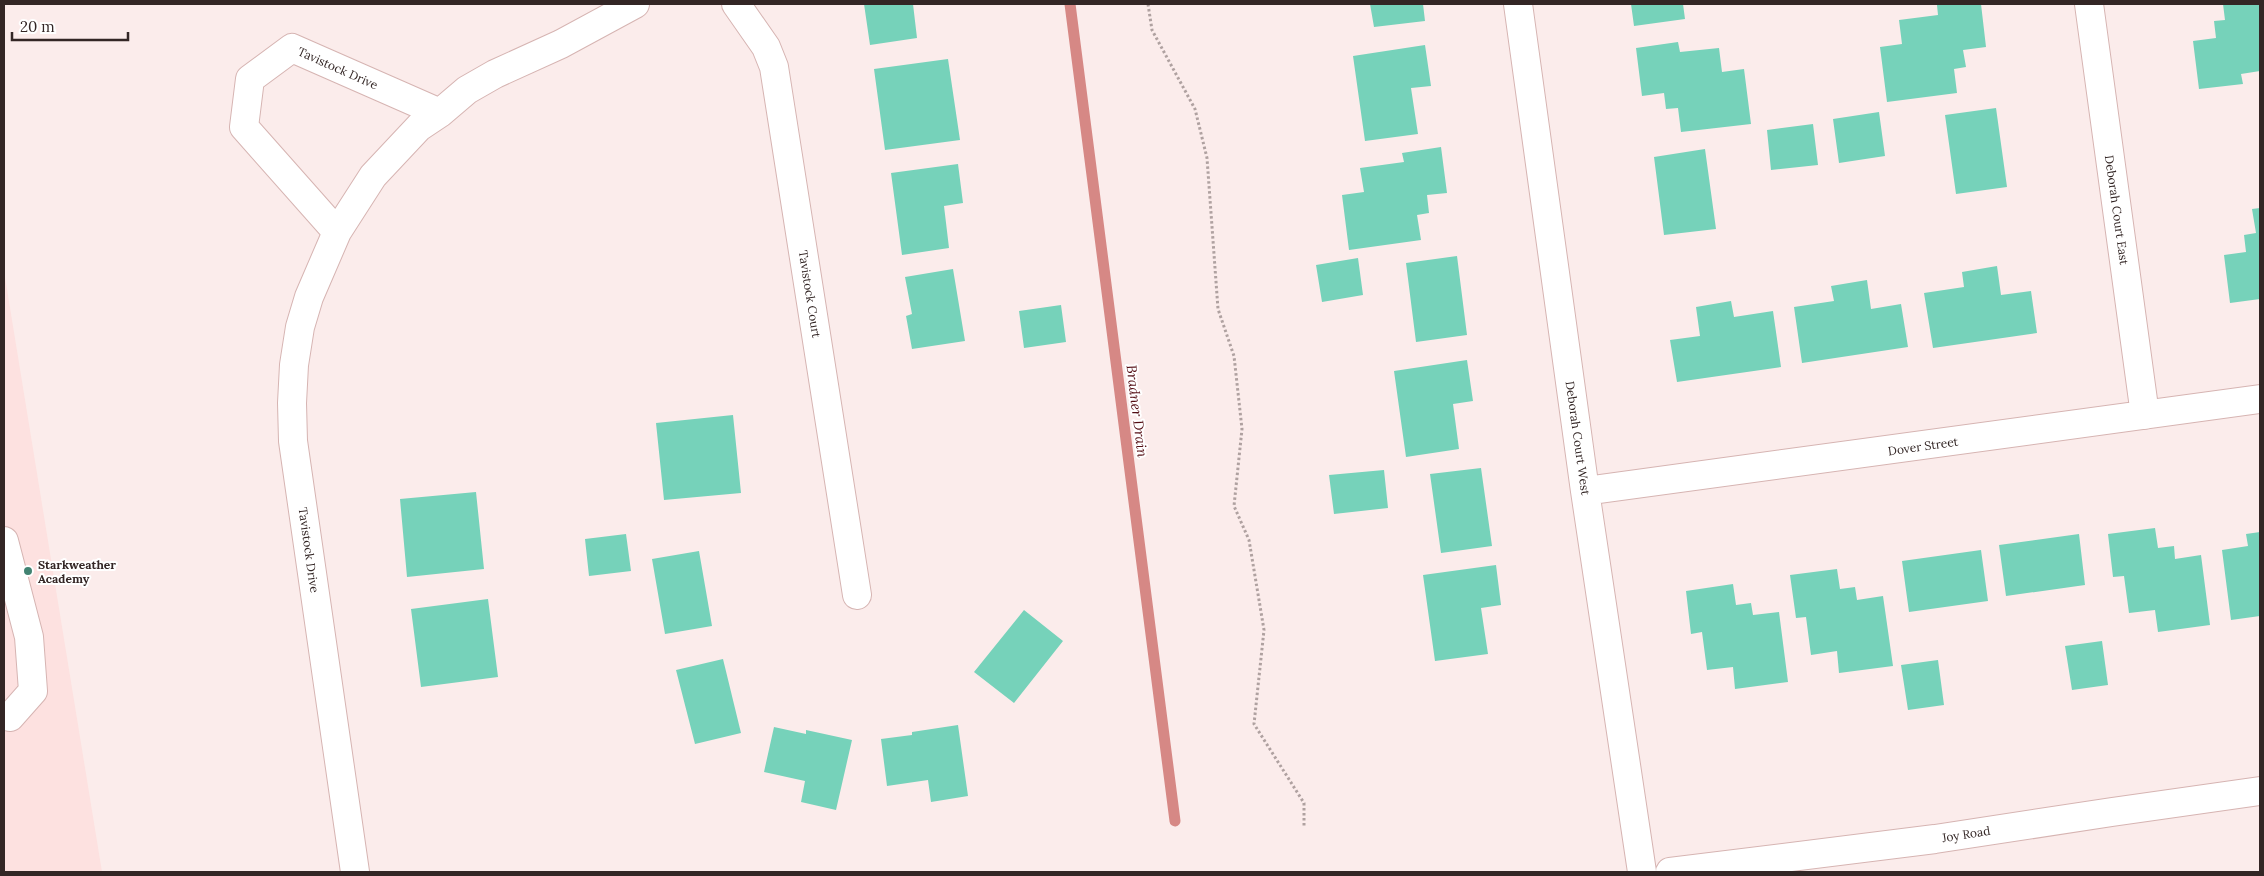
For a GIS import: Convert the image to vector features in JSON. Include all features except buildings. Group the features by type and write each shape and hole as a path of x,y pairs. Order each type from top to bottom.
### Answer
{"street":[{"name":"Tavistock Drive","path":"355,872 293,441 294,365 300,328 309,297 337,232 374,176 419,127 440,113 467,90 495,74 561,44 635,4"},
{"name":"Tavistock Court","path":"736,4 766,47 774,67 857,595"},
{"name":"Deborah Court West","path":"1518,4 1585,491 1642,872"},
{"name":"Deborah Court East","path":"2089,4 2145,415"},
{"name":"Tavistock Drive","path":"337,232 244,127 250,80 292,48 440,113"},
{"name":"Dover Street","path":"1585,491 2260,399"},
{"path":"4,541 29,637 33,691 10,717"},
{"name":"Joy Road","path":"1670,872 1935,839 2260,792"}],"path":[{"path":"1148,4 1152,30 1195,109 1207,158 1218,309 1234,356 1242,429 1234,506 1249,540 1264,630 1254,724 1304,803 1304,828"}],"shaded area":[{"name":"Starkweather Academy","path":"4,271 102,872 4,872"}],"waterway":[{"name":"Bradner Drain","path":"1070,4 1175,821"}],"place":[{"name":"Starkweather Academy","path":"28,571"}]}
